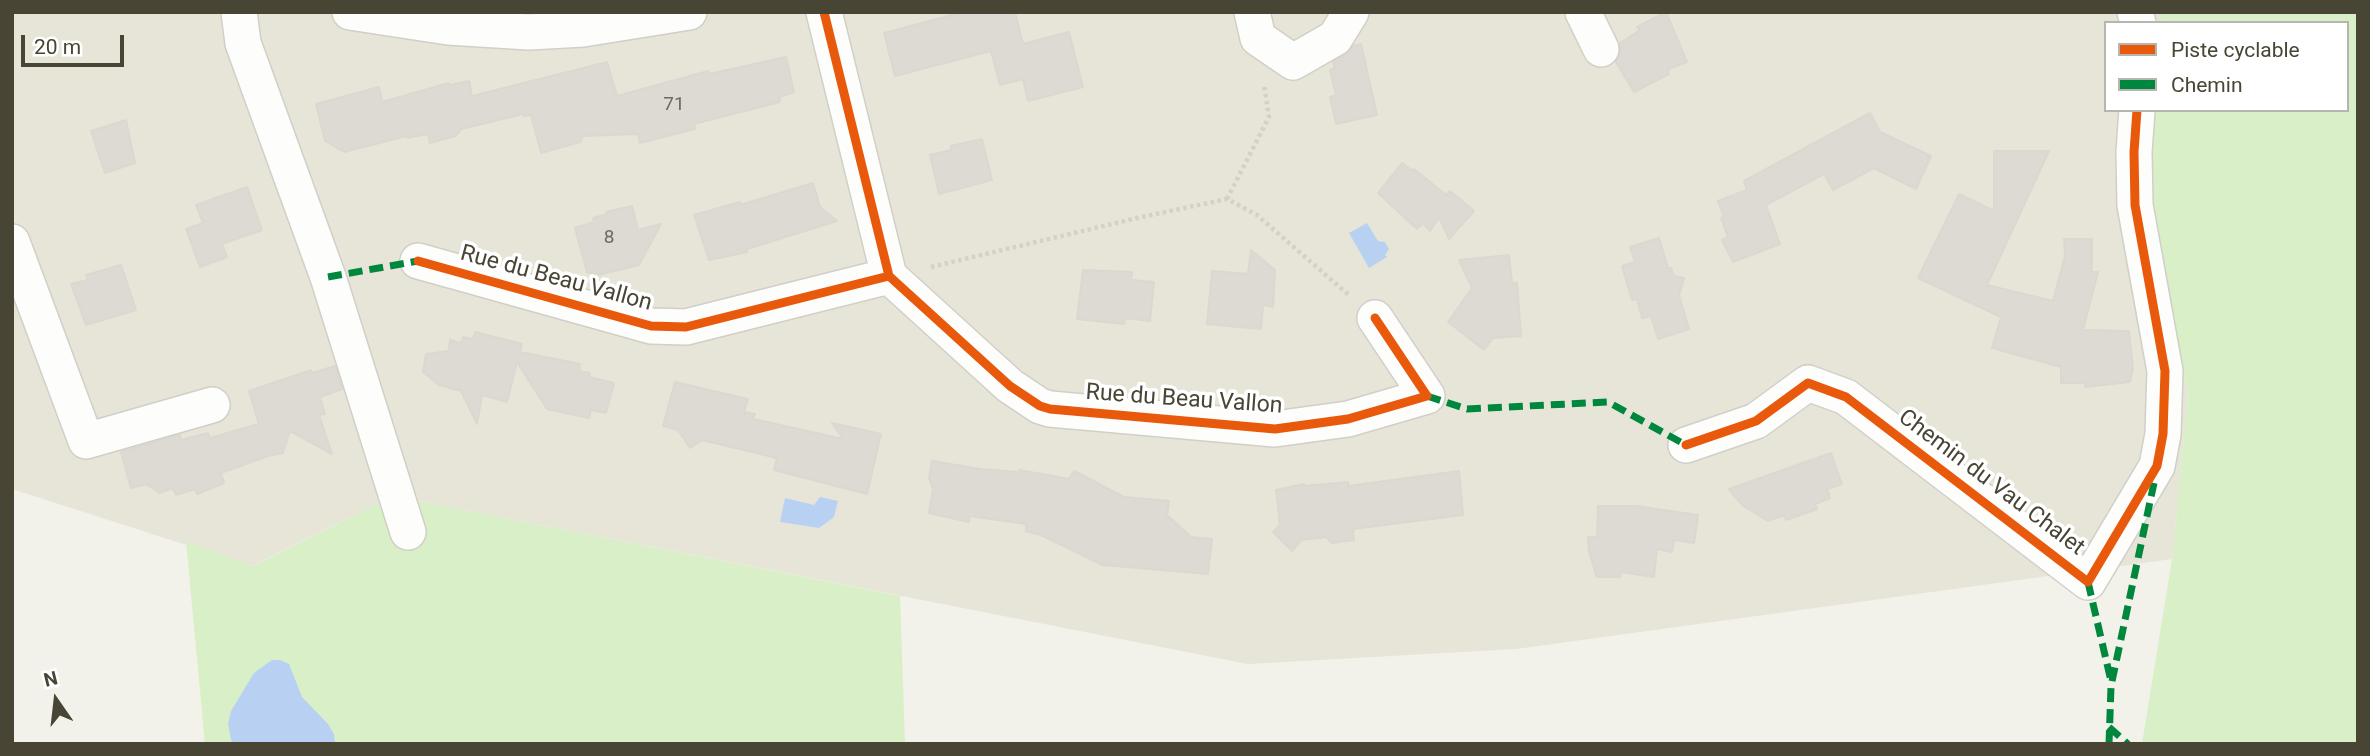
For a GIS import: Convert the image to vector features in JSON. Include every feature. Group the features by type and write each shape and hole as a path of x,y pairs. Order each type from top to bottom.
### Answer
{"street":[{"path":"239,12 243,43 328,277 408,532"},
{"path":"350,12 448,27 529,32 583,29 690,12"},
{"path":"824,12 890,276"},
{"path":"1255,25 1293,62 1335,37 1351,12"},
{"path":"1583,12 1601,49"},
{"name":"Chemin du Vau Chalet","path":"1686,446 1756,421 1808,383 1846,397 2088,582 2157,466 2164,434 2165,371 2135,205 2137,112"},
{"path":"12,242 86,441 212,405"},
{"name":"Rue du Beau Vallon","path":"418,261 651,326 686,327 890,276 1010,386 1040,406 1245,427 1285,428 1348,419 1427,396 1375,318"}],"path":[{"path":"1227,199 1269,117 1255,25"},
{"path":"890,276 1227,199 1257,215 1375,318"}],"shaded area":[{"path":"12,12 2159,12 2162,21 2104,21 2104,112 2152,112 2146,158 2188,396 2172,559 1516,649 1248,664 393,496 252,566 12,489"}],"green space":[{"path":"2159,12 2358,12 2358,744 2142,744 2172,559 2188,396 2146,158 2152,112 2349,112 2349,21 2162,21"},
{"path":"393,496 900,596 905,744 205,744 186,541 253,566"}],"water":[{"path":"1367,223 1378,241 1385,242 1389,249 1385,255 1387,257 1369,268 1349,233"},
{"path":"820,497 838,501 834,517 819,528 780,522 785,498 814,505"},
{"path":"272,660 289,664 302,697 328,724 334,734 335,744 232,744 228,724 231,711 254,673"}],"building":[{"path":"963,12 1015,12 1023,44 1069,32 1083,87 1028,101 1023,79 1000,85 991,51 895,76 884,33"},
{"path":"1666,12 1687,62 1668,69 1669,74 1634,92 1616,62 1621,51 1620,43 1640,30 1637,27"},
{"path":"1361,44 1377,115 1336,124 1330,97 1336,95 1330,70 1335,68 1333,62 1346,55 1354,46"},
{"path":"786,57 794,92 779,97 780,102 694,124 695,129 640,143 638,134 583,136 580,142 541,153 531,115 523,114 461,129 456,136 430,143 428,134 407,136 344,152 325,141 316,104 379,87 382,102 449,83 469,81 472,96 607,62 617,96 708,71 709,74"},
{"path":"1870,113 1880,132 1931,156 1916,189 1874,168 1833,190 1824,174 1766,205 1780,244 1733,262 1722,240 1728,237 1718,201 1747,190 1744,181"},
{"path":"126,120 135,163 105,173 91,131"},
{"path":"982,139 992,180 939,194 930,155 951,150 951,146"},
{"path":"1994,151 2049,151 1987,285 2053,301 2065,256 2064,239 2092,239 2092,272 2098,272 2083,330 2129,331 2133,368 2130,382 2085,387 2086,383 2061,383 2061,367 1992,348 2001,317 1918,278 1959,194 1994,211"},
{"path":"1402,163 1413,171 1414,169 1446,195 1450,191 1474,211 1449,239 1439,217 1430,231 1423,223 1417,229 1378,193"},
{"path":"813,183 820,207 837,221 747,249 747,252 709,260 694,215 740,202 740,205"},
{"path":"247,187 262,230 222,244 227,257 200,267 186,229 203,223 196,205"},
{"path":"632,206 638,230 661,224 639,265 598,275 587,272 575,228 594,222 593,218 607,214 606,212"},
{"path":"1659,238 1668,268 1671,268 1674,276 1684,278 1679,295 1689,329 1658,339 1651,316 1642,318 1637,299 1632,300 1622,266 1635,262 1630,247"},
{"path":"1251,250 1275,270 1273,307 1263,305 1261,329 1207,324 1212,271 1248,274"},
{"path":"1509,255 1512,283 1517,283 1521,336 1493,338 1484,350 1448,322 1472,288 1459,260"},
{"path":"121,265 136,310 86,325 71,284 88,280 86,275"},
{"path":"1083,270 1132,272 1131,280 1154,282 1150,321 1125,318 1124,324 1077,319"},
{"path":"475,332 522,344 520,352 580,364 579,371 590,373 589,377 614,383 606,413 591,410 589,418 547,409 517,362 507,402 482,395 477,424 461,391 439,385 423,372 426,354 449,351 450,340 461,343 463,337 473,339"},
{"path":"335,366 342,389 320,397 325,414 319,415 332,454 290,431 283,453 221,473 224,483 197,494 195,489 176,495 173,488 160,493 146,484 131,488 121,452 180,435 181,440 208,433 210,438 259,424 249,391 311,370 312,373"},
{"path":"675,382 748,399 744,412 755,414 753,419 843,439 832,423 881,434 867,494 774,470 777,458 702,440 690,448 678,430 663,426"},
{"path":"1831,453 1842,484 1827,489 1830,498 1815,504 1817,509 1786,520 1784,515 1768,521 1742,505 1729,489"},
{"path":"932,461 980,469 1019,470 1069,479 1074,471 1124,497 1169,501 1167,515 1191,537 1212,539 1208,574 1103,565 1041,535 1026,531 1026,524 969,516 969,522 929,513 933,489 929,478"},
{"path":"1459,471 1463,515 1353,529 1354,540 1332,543 1326,537 1301,540 1292,551 1273,532 1280,525 1276,490 1304,484 1348,482 1348,486"},
{"path":"1598,506 1636,506 1698,515 1694,543 1674,540 1672,552 1657,549 1654,577 1621,572 1620,577 1597,577 1589,552 1588,537 1597,537"}],"marked path":[{"path":"328,277 418,261"},
{"path":"1427,396 1467,409 1608,402 1686,445"},
{"path":"2109,744 2111,686 2154,483"},
{"path":"2088,582 2111,681"},
{"path":"2109,727 2128,744"}],"cycle path":[{"path":"824,12 889,276 1010,386 1040,406 1275,429 1348,419 1427,396 1375,318"},
{"path":"1686,445 1756,421 1808,383 1846,397 2088,582 2157,466 2163,434 2165,371 2135,205 2137,112"},
{"path":"418,261 651,326 686,327 889,276"}]}
